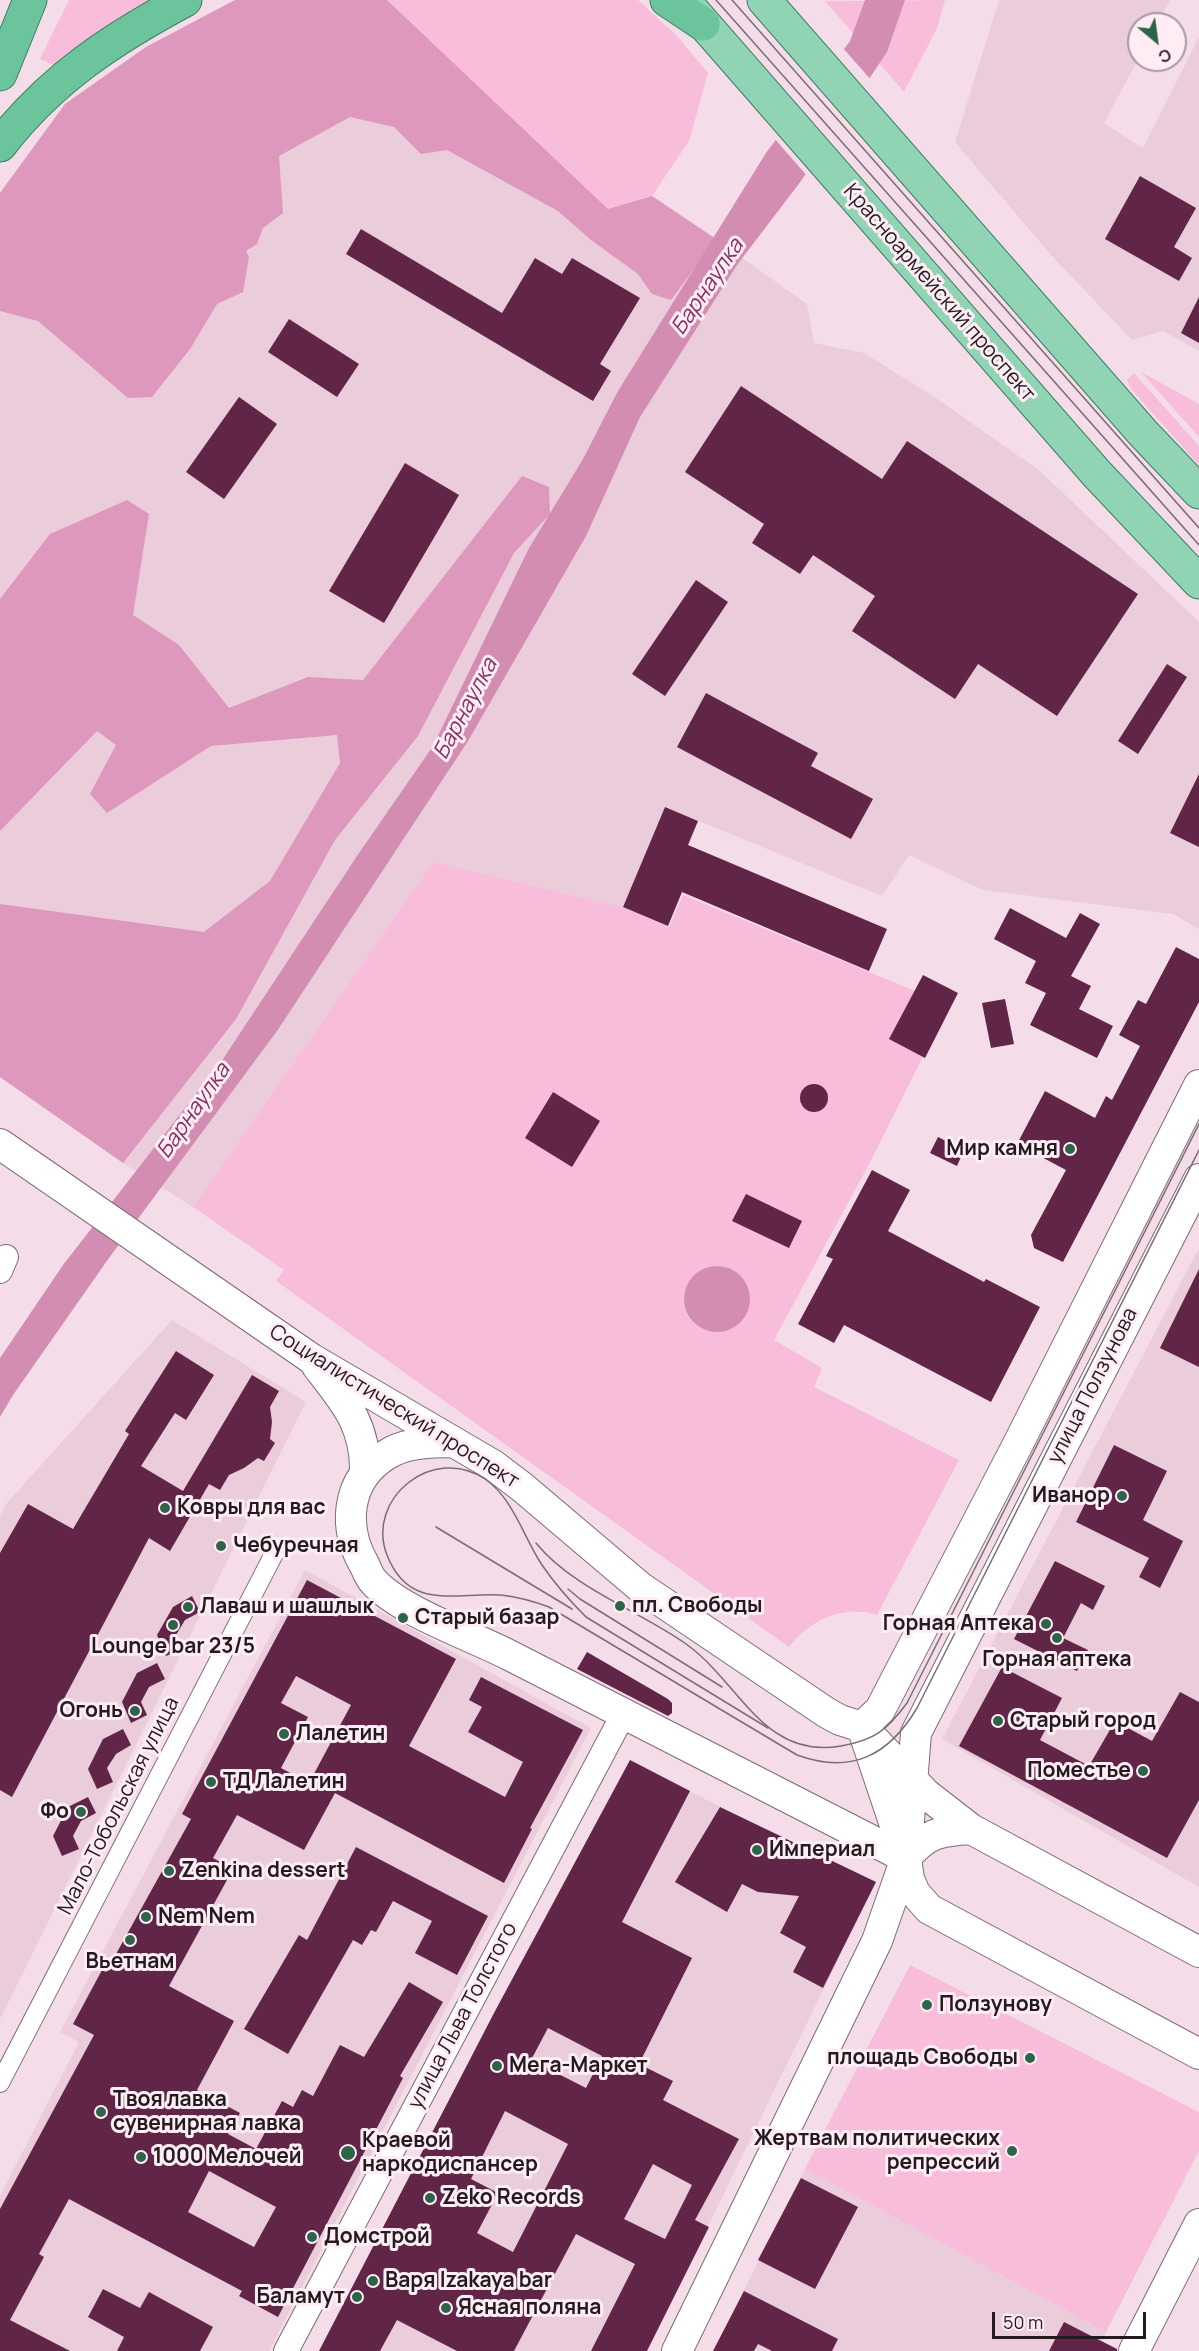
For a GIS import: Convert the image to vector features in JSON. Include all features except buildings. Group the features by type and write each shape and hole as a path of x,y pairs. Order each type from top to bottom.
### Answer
{"highway":[{"path":"0,74 30,0"},
{"path":"0,145 21,118 65,76 127,31 185,0"},
{"path":"667,0 693,12"}],"main road":[{"path":"769,5 1143,433 1199,492"},
{"name":"Красноармейский проспект","path":"693,12 1097,474 1199,582"}],"street":[{"name":"улица Ползунова","path":"861,1719 1028,1424 1199,1086"},
{"name":"Социалистический проспект","path":"0,1144 312,1359 493,1465 640,1587 861,1719 926,1794 971,1829 1199,1952"},
{"name":"улица Ползунова","path":"677,2351 877,1941 906,1858 916,1733 1199,1179"},
{"path":"312,1359 357,1423 365,1450 364,1473"},
{"path":"452,1442 415,1443 387,1454 364,1473 355,1491 350,1521 356,1551 374,1582 404,1605 503,1652 906,1858"},
{"name":"Мало-Тобольская улица","path":"0,2083 276,1550"},
{"name":"улица Льва Толстого","path":"286,2351 624,1713"},
{"path":"861,1719 906,1858 909,1879 915,1893 929,1909 1199,2054"},
{"path":"906,1858 929,1836 946,1830 971,1829"},
{"path":"1134,2351 1199,2224"}],"shaded area":[{"path":"69,0 159,0 56,66 40,59"},
{"path":"235,0 387,0 608,209 652,196 716,239 807,304 814,343 864,353 936,398 1040,471 1199,622 1199,929 1173,914 983,890 909,855 882,896 665,807 623,907 433,862 193,1207 123,1163 0,1077 0,193 65,104 146,47"},
{"path":"235,0 387,0 608,209 652,196 716,239 671,300 652,294 638,274 591,240 558,211 447,150 421,154 394,127 350,117 279,156 283,213 263,228 257,244 246,251 249,257 243,292 217,304 190,349 152,397 128,398 38,321 0,311 0,193 65,104 146,47"},
{"path":"387,0 638,0 676,35 708,73 689,141 652,196 608,209"},
{"path":"945,0 937,28 904,92 825,1"},
{"path":"999,0 1170,0 1164,12 1127,12 1127,72 1131,72 1104,123 1143,148 1181,72 1187,72 1187,61 1199,37 1199,351 1163,331 1132,340 1051,255 955,142"},
{"path":"1141,372 1199,404 1199,437"},
{"path":"1134,373 1199,446 1199,465 1131,389 1127,380"},
{"path":"522,476 549,487 550,514 514,553 418,736 335,840 236,1019 123,1163 0,1077 0,904 204,932 270,881 340,763 337,735 211,746 107,813 90,794 116,745 97,731 0,831 0,599 50,534 127,500 149,514 133,615 179,645 229,708 308,677 363,680"},
{"path":"433,862 623,907 669,927 683,895 949,1005 868,1166 774,1340 822,1368 814,1387 959,1460 877,1615 852,1612 828,1617 807,1629 789,1647 276,1281 284,1270 193,1207"},
{"path":"1199,1248 1199,1887 942,1739"},
{"path":"172,1320 306,1402 0,2019 0,1515 6,1504"},
{"path":"305,1570 591,1728 269,2351 0,2351 0,2196 79,2042 60,2032"},
{"path":"630,1760 720,1807 876,1882 647,2351 319,2351 494,2013"},
{"name":"площадь Свободы","path":"910,1965 1199,2112 1199,2151 1106,2332 805,2169"},
{"path":"805,2169 1106,2332 1097,2351 713,2351"}],"water":[{"name":"Барнаулка","path":"865,0 905,0 887,52 801,181 737,265 640,417 586,536 468,741 277,1031 109,1258 0,1417 0,1358 63,1265 223,1059 357,856 433,746 529,548 583,459 618,391 766,153 850,41"},
{"path":"717,1266 730,1269 740,1276 747,1286 750,1299 747,1312 740,1322 730,1329 717,1332 704,1329 694,1322 687,1312 684,1299 687,1286 694,1276 704,1269"}],"pier":[{"path":"842,47 872,81 808,177 774,138"}],"tram line":[{"path":"716,0 1199,545"},
{"path":"732,0 1199,528"},
{"path":"536,1543 551,1559 587,1586 686,1644 705,1660 754,1714 772,1730 791,1741 814,1747 841,1746 872,1737 886,1727 907,1703 1199,1124"},
{"path":"768,1728 586,1617 547,1572 511,1507 495,1487 485,1479 465,1470 445,1468 426,1473 409,1482 395,1497 386,1514 383,1534 387,1555 396,1573 408,1585 421,1592 435,1595 501,1595 549,1607 797,1755 835,1763 867,1757 894,1738 917,1708 1199,1150"},
{"path":"436,1527 572,1609"},
{"path":"568,1589 580,1599 722,1687"}],"place":[{"name":"Мир камня","path":"1070,1149"},
{"name":"Иванор","path":"1122,1496"},
{"name":"Ковры для вас","path":"165,1508"},
{"name":"Чебуречная","path":"221,1546"},
{"name":"пл. Свободы","path":"620,1606"},
{"name":"Лаваш и шашлык","path":"188,1607"},
{"name":"Старый базар","path":"403,1618"},
{"name":"Горная Аптека","path":"1046,1624"},
{"name":"Lounge bar 23/5","path":"173,1625"},
{"name":"Горная аптека","path":"1057,1638"},
{"name":"Огонь","path":"135,1711"},
{"name":"Старый город","path":"998,1721"},
{"name":"Лалетин","path":"284,1734"},
{"name":"Поместье","path":"1143,1771"},
{"name":"ТД Лалетин","path":"211,1782"},
{"name":"Фо","path":"81,1812"},
{"name":"Империал","path":"757,1850"},
{"name":"Zenkina dessert","path":"169,1871"},
{"name":"Nem Nem","path":"146,1917"},
{"name":"Вьетнам","path":"130,1940"},
{"name":"Ползунову","path":"927,2005"},
{"name":"площадь Свободы","path":"1030,2058"},
{"name":"Мега-Маркет","path":"497,2066"},
{"name":"Твоя лавка сувенирная лавка","path":"101,2112"},
{"name":"Жертвам политических репрессий","path":"1012,2151"},
{"name":"Краевой наркодиспансер","path":"348,2153"},
{"name":"1000 Мелочей","path":"141,2157"},
{"name":"Zeko Records","path":"430,2198"},
{"name":"Домстрой","path":"312,2237"},
{"name":"Варя Izakaya bar","path":"373,2281"},
{"name":"Баламут","path":"357,2297"},
{"name":"Ясная поляна","path":"446,2308"}]}
